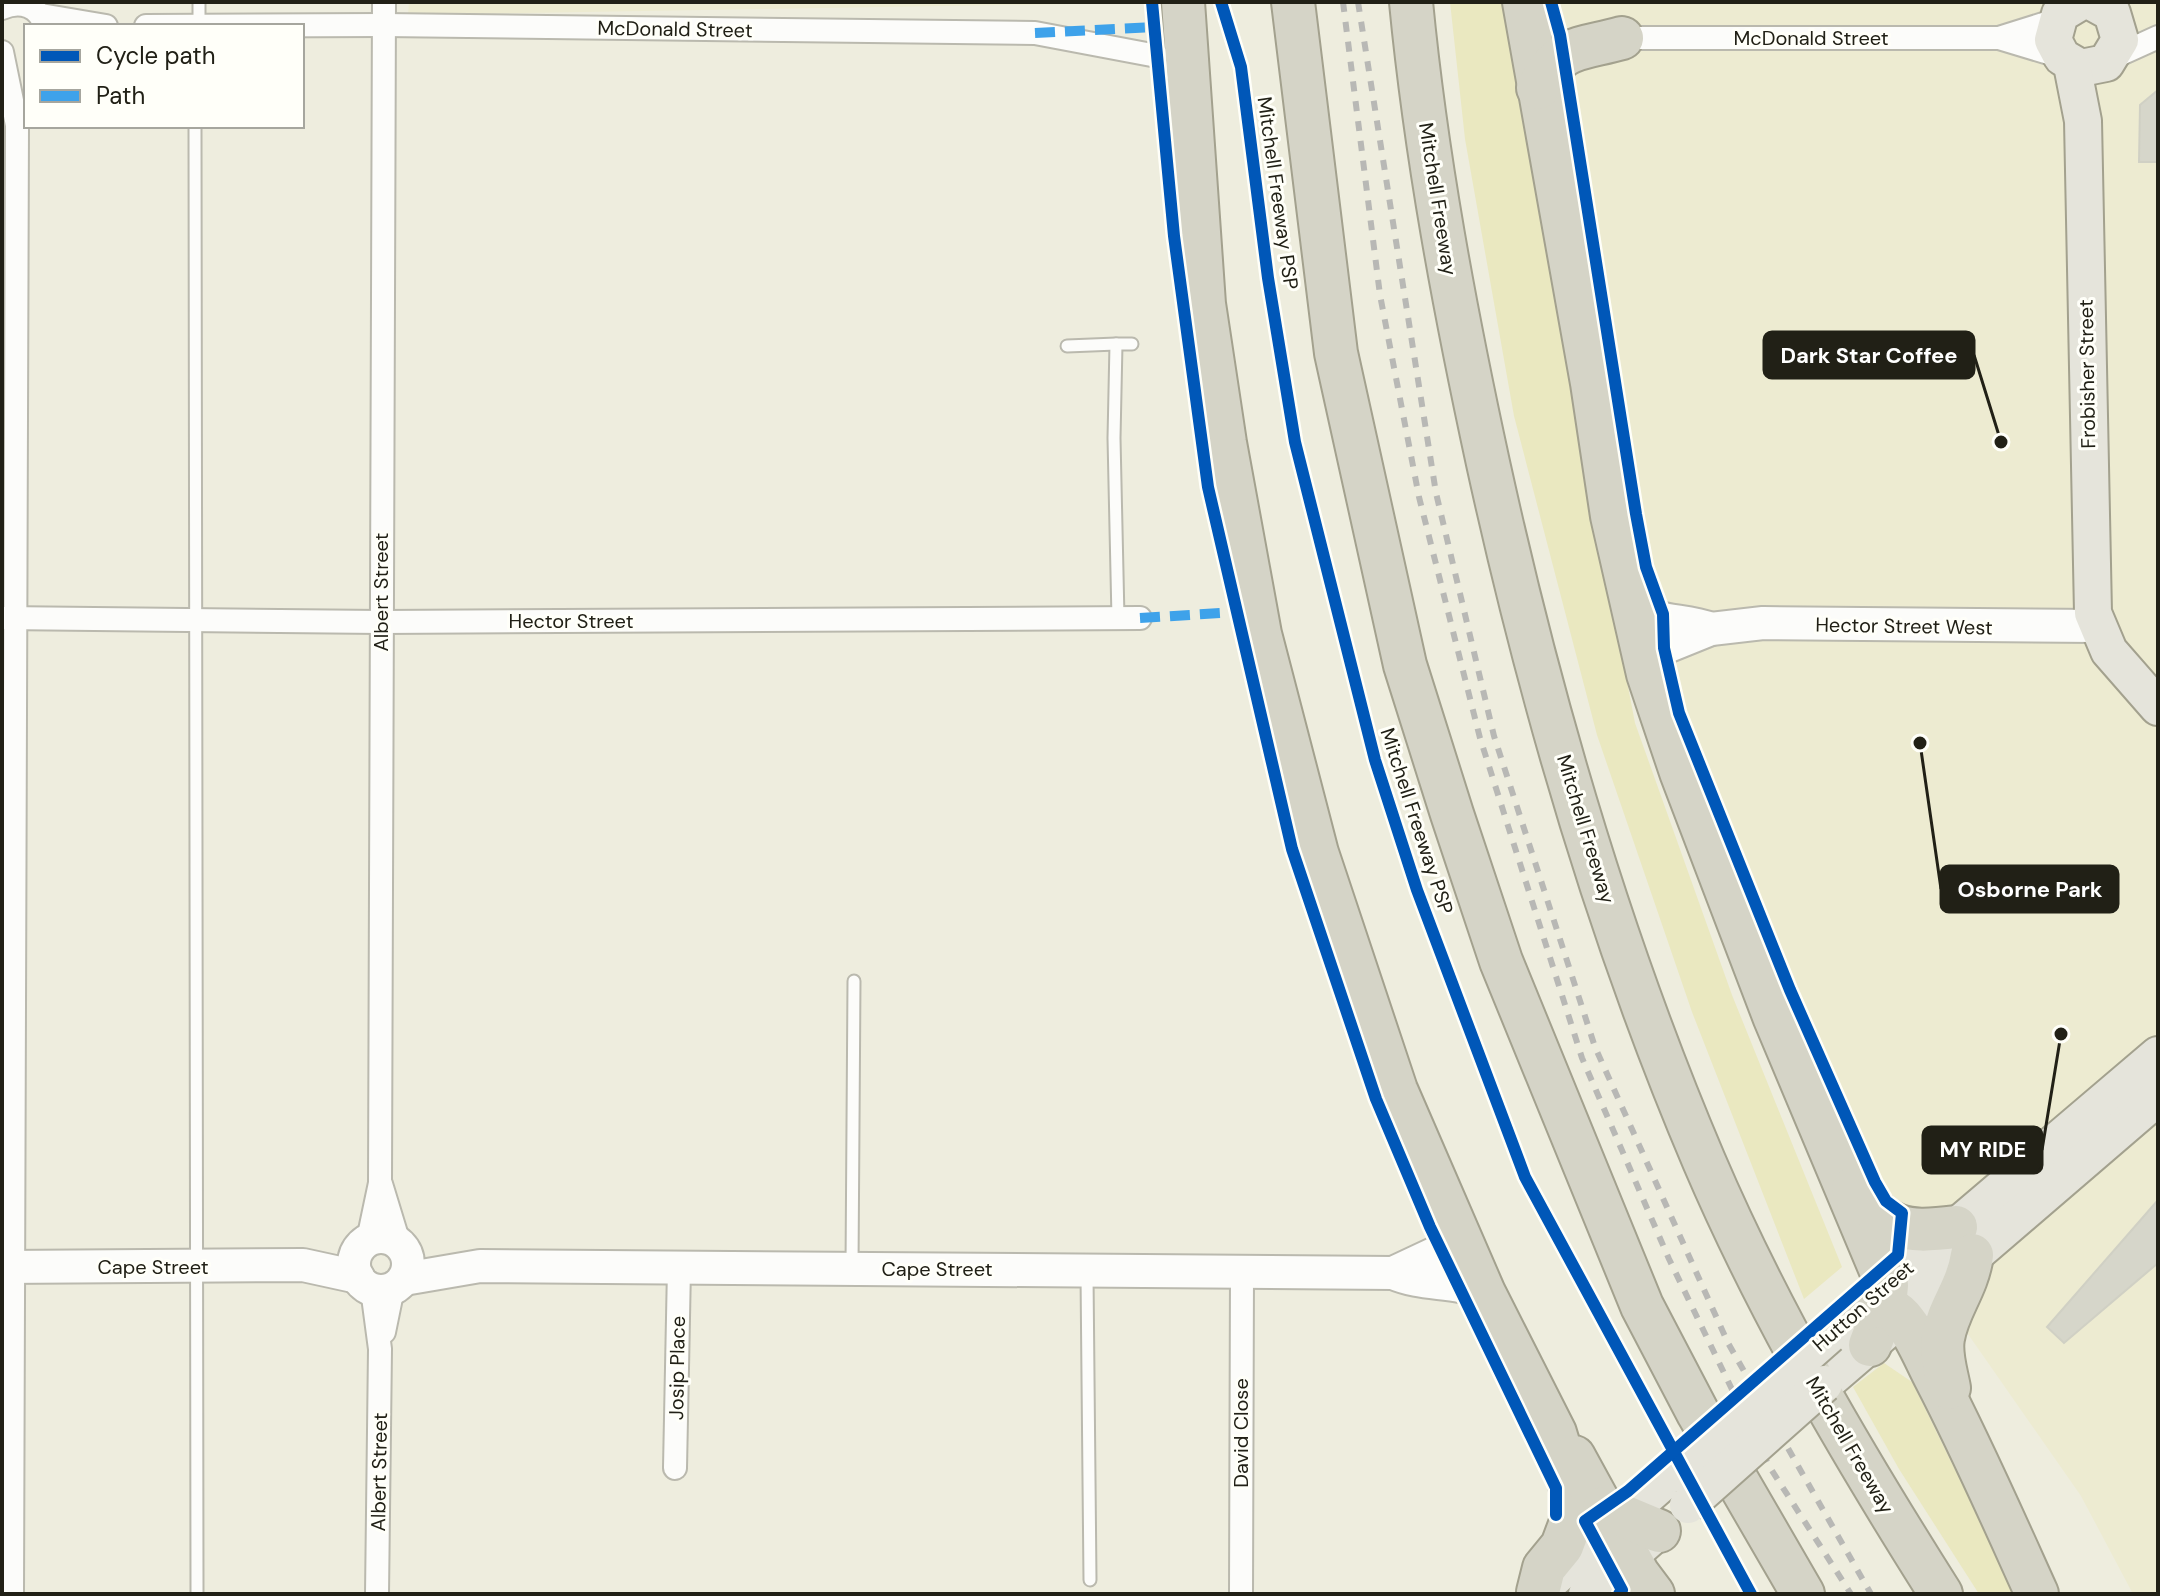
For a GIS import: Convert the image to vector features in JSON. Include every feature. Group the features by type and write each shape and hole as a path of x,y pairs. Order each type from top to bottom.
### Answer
{"highway":[{"path":"1183,2 1186,88 1204,304 1225,443 1260,634 1321,868 1396,1090 1484,1293 1555,1433 1573,1502 1562,1546 1544,1568 1537,1593"},
{"path":"1293,2 1336,353 1405,665 1447,799 1506,974 1642,1306 1698,1413 1803,1594"},
{"name":"Mitchell Freeway","path":"1411,2 1432,168 1492,483 1537,668 1611,910 1705,1162 1758,1275 1815,1386 1941,1594"},
{"path":"1524,2 1630,604 1648,674 1705,835 1838,1173 1878,1315 1953,1413 2037,1594"},
{"path":"1533,2 1541,14 1557,24 1622,38"},
{"path":"1538,88 1550,64 1562,54 1622,38"},
{"path":"1838,1173 1882,1221 1899,1229 1964,1241 1968,1280 1946,1323 1942,1341 1953,1413"},
{"path":"1555,1433 1640,1516 1653,1594"}],"main road":[{"name":"Frobisher Street","path":"2086,7 2120,40 2086,62 2053,40 2086,7"},
{"name":"Frobisher Street","path":"2086,62 2083,121 2090,583 2096,626"},
{"path":"2096,626 2109,651 2158,707"},
{"name":"Hutton Street","path":"1537,1593 1640,1516 1964,1241 2158,1055"},
{"name":"Hutton Street","path":"1964,1241 2158,1097"},
{"name":"Hutton Street","path":"1587,1594 1640,1516"}],"street":[{"name":"Albert Street","path":"382,1264 384,2"},
{"path":"2,5 17,3 38,13 96,24"},
{"name":"McDonald Street","path":"1999,38 2086,7"},
{"path":"2086,7 2158,34"},
{"name":"McDonald Street","path":"158,24 199,17 384,25 1035,33 1157,56 1178,73 1186,88"},
{"path":"2086,62 2158,34"},
{"name":"McDonald Street","path":"1622,38 1999,38 2086,62"},
{"path":"17,125 2,52 24,56"},
{"path":"12,1594 7,1267 8,618 17,125 24,96"},
{"name":"Hector Street West","path":"1630,604 1643,615 1663,622 1693,622 1711,629"},
{"name":"Hector Street","path":"8,618 381,622 1129,618"},
{"name":"Hector Street West","path":"1648,674 1664,648 1711,629 1763,623 2096,626"},
{"name":"Albert Street","path":"377,1594 382,1264 380,1183"},
{"name":"Cape Street","path":"1393,1273 1442,1250 1452,1221"},
{"name":"Cape Street","path":"7,1267 382,1264 1393,1273 1416,1283 1457,1283 1484,1293"},
{"name":"Josip Place","path":"675,1468 679,1268"},
{"name":"David Close","path":"1241,1594 1242,1272"}],"lane":[{"path":"195,128 197,1594"},
{"path":"1116,344 1114,438 1129,618"},
{"path":"1067,346 1132,344"},
{"path":"852,1269 854,981"},
{"path":"1087,1270 1090,1580"}],"shaded area":[{"path":"409,2 1189,2 408,15"},
{"path":"1450,2 1504,2 1574,406 1635,723 1732,995 1842,1267 1804,1299 1692,1012 1597,735 1514,416 1465,139"},
{"path":"1536,2 2158,2 2158,1594 2133,1594 2081,1496 1871,1195 1701,798 1664,689"},
{"path":"1884,1363 1912,1382 2016,1594 1979,1594 1899,1469 1853,1387"}],"building":[{"path":"2158,90 2158,162 2139,162 2140,105"},
{"path":"2158,1200 2158,1263 2064,1343 2047,1327"}],"railway":[{"path":"1343,2 1380,295 1419,497 1480,738 1582,1058 1669,1259 1769,1466 1851,1594"},
{"path":"1358,2 1436,493 1494,736 1595,1047 1728,1343 1871,1594"}],"marked path":[{"path":"1035,33 1155,27"},
{"path":"1140,618 1237,612"}],"cycle path":[{"path":"1152,2 1174,236 1208,487 1292,849 1376,1099 1430,1227 1556,1488 1556,1515"},
{"name":"Mitchell Freeway PSP","path":"1221,2 1241,67 1268,278 1295,442 1375,760 1417,890 1525,1177 1751,1594"},
{"path":"1551,2 1560,35 1636,514 1646,567 1663,614 1664,648 1679,713 1790,990 1875,1182 1886,1201 1902,1213 1898,1255 1628,1491 1585,1521 1622,1590 1619,1594"}],"place":[{"name":"Dark Star Coffee","path":"2001,442"},
{"name":"Osborne Park","path":"1920,743"},
{"name":"MY RIDE","path":"2061,1034"}]}
